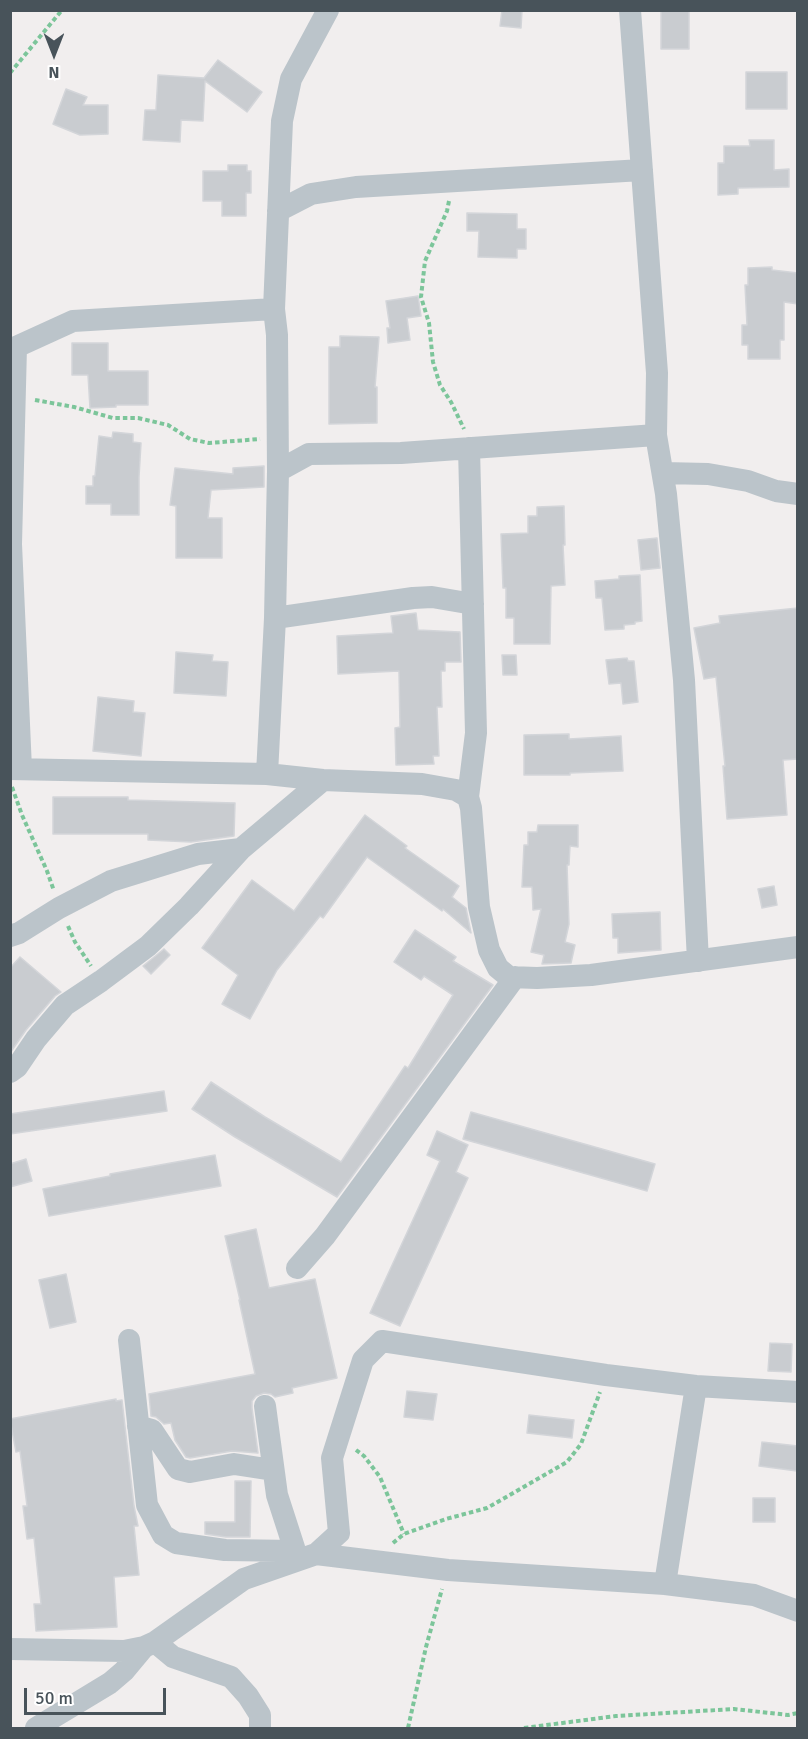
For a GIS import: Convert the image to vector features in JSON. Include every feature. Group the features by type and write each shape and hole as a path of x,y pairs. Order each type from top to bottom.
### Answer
{"street":[{"path":"267,774 278,471 277,335 274,309 282,121 291,78 328,10"},
{"path":"630,10 657,373 656,435 666,494 684,680 699,961"},
{"path":"278,211 311,194 356,187 642,170"},
{"path":"274,309 73,321 13,349 15,396 11,544 14,776 267,774 323,780 422,784 456,790 468,796"},
{"path":"278,435 309,454"},
{"path":"278,471 309,454 400,453 656,435"},
{"path":"469,448 476,733 468,796 471,808 479,907 489,950 498,968 509,977 591,975 798,947"},
{"path":"663,473 708,474 798,494"},
{"path":"274,618 413,598 432,597 472,604"},
{"path":"10,1072 17,1067 36,1039 65,1005 148,946 189,906 241,849 323,780"},
{"path":"10,936 111,881 198,854 241,849"},
{"path":"297,1268 325,1236 515,977"},
{"path":"129,1340 147,1505 163,1535 176,1543 225,1550 370,1560 448,1570 665,1584 754,1595 798,1611"},
{"path":"36,1728 110,1683 149,1645 244,1579 303,1555 339,1533 332,1458 363,1360 382,1341 606,1375 696,1386 798,1392"},
{"path":"665,1584 696,1386"},
{"path":"265,1406 277,1495 303,1555"},
{"path":"138,1426 152,1430 178,1469 190,1472 234,1464 273,1470"},
{"path":"10,1649 124,1651 149,1645 173,1657 231,1677 248,1696 263,1724"}],"path":[{"path":"10,73 62,10"},
{"path":"452,182 447,211 425,261 421,297 429,323 433,362 440,385 452,402 469,448"},
{"path":"15,396 113,418 138,418 168,425 190,439 209,443 278,435"},
{"path":"14,776 22,815 47,871 59,908 75,942 101,981"},
{"path":"370,1560 404,1534 487,1508 567,1462 581,1444 606,1375"},
{"path":"340,1437 364,1456 380,1477 404,1534"},
{"path":"408,1728 426,1647 448,1570"},
{"path":"524,1728 615,1716 734,1709 798,1713"}],"building":[{"path":"502,10 522,10 521,28 500,26"},
{"path":"661,10 689,10 689,49 661,49"},
{"path":"218,60 262,92 247,112 205,81 203,121 181,120 180,142 143,140 145,110 156,110 158,75 204,78"},
{"path":"746,72 787,72 787,109 746,109"},
{"path":"66,89 87,97 83,105 108,105 108,134 80,135 53,124"},
{"path":"749,140 774,140 774,170 789,169 789,187 738,188 738,194 718,195 718,163 724,163 724,146 750,146"},
{"path":"228,165 247,165 247,171 251,171 251,193 246,193 246,216 222,216 222,201 203,201 203,171 228,171"},
{"path":"467,213 517,214 517,229 526,229 526,249 517,249 517,258 478,257 479,231 467,231"},
{"path":"772,267 772,270 798,273 798,304 784,302 784,340 780,340 780,359 748,359 748,345 742,345 742,325 747,325 745,285 748,285 748,268"},
{"path":"418,296 421,316 407,318 410,340 388,343 387,328 390,328 386,301"},
{"path":"340,336 379,337 375,387 377,387 377,423 329,424 329,347 340,347"},
{"path":"72,343 108,343 108,371 148,371 148,405 90,408 88,375 72,375"},
{"path":"113,432 133,434 133,442 141,443 139,515 111,515 111,504 86,504 86,486 93,486 93,476 95,476 99,436 112,438"},
{"path":"264,466 264,487 211,490 208,518 222,518 222,558 176,558 176,506 170,505 175,468 233,474 233,468"},
{"path":"564,506 565,585 551,586 550,644 514,644 514,618 506,618 501,534 528,533 528,516 537,516 537,507"},
{"path":"657,538 660,568 641,570 638,540"},
{"path":"640,575 642,621 624,625 624,629 605,630 602,598 596,598 595,581"},
{"path":"798,608 798,759 783,760 787,815 727,819 723,766 725,766 716,677 704,679 694,628 720,623 719,616"},
{"path":"416,613 418,630 460,632 461,662 445,662 445,671 441,671 442,707 437,707 439,756 433,756 434,764 396,765 395,728 400,727 399,671 338,674 337,636 393,633 391,616"},
{"path":"176,652 213,655 212,661 228,662 226,696 174,693"},
{"path":"502,655 516,655 517,675 503,675"},
{"path":"627,658 628,661 634,661 638,702 623,704 621,683 609,684 606,660"},
{"path":"98,697 134,701 133,712 145,713 141,756 93,751"},
{"path":"569,734 569,739 621,736 623,771 570,773 570,775 524,775 524,735"},
{"path":"53,797 128,797 128,800 235,803 234,836 191,842 148,840 148,834 53,834"},
{"path":"365,815 407,846 405,848 459,886 452,897 466,908 471,933 443,909 442,911 367,857 323,918 320,916 277,970 250,1019 222,1004 238,975 202,948 252,880 294,911"},
{"path":"538,825 578,825 578,847 570,846 569,865 567,865 569,924 565,942 575,945 571,963 542,964 544,955 531,952 541,909 533,910 532,887 522,887 524,845 528,845 528,832 537,832"},
{"path":"774,886 777,905 762,908 758,889"},
{"path":"660,912 661,950 618,953 618,938 613,938 612,914"},
{"path":"415,930 456,957 453,961 493,985 337,1197 192,1109 211,1082 341,1162 405,1066 408,1068 453,995 424,976 421,980 394,962"},
{"path":"164,949 170,955 151,974 143,966"},
{"path":"20,957 61,992 26,1030 10,1053 10,968"},
{"path":"164,1091 167,1111 10,1134 10,1114"},
{"path":"471,1112 655,1164 647,1191 463,1139"},
{"path":"437,1131 468,1145 456,1172 468,1178 400,1326 370,1313 440,1161 427,1155"},
{"path":"215,1155 221,1186 49,1216 43,1189"},
{"path":"26,1159 32,1181 10,1187 10,1164"},
{"path":"256,1229 269,1288 315,1279 337,1378 292,1388 293,1393 275,1397 264,1393 256,1396 252,1401 252,1408 258,1453 232,1451 186,1457 175,1440 171,1423 164,1424 151,1416 149,1394 255,1374 225,1236"},
{"path":"66,1274 76,1322 50,1328 39,1280"},
{"path":"770,1343 792,1344 791,1372 768,1371"},
{"path":"407,1391 437,1394 433,1420 404,1417"},
{"path":"116,1399 116,1401 122,1400 138,1526 134,1526 139,1575 114,1577 117,1627 36,1631 34,1604 41,1604 34,1538 27,1539 23,1506 27,1506 20,1451 16,1452 10,1419"},
{"path":"529,1415 574,1420 572,1438 527,1433"},
{"path":"762,1442 798,1446 797,1471 759,1466"},
{"path":"235,1481 251,1481 250,1537 205,1534 205,1522 235,1522"},
{"path":"753,1498 775,1498 775,1522 753,1522"}]}
